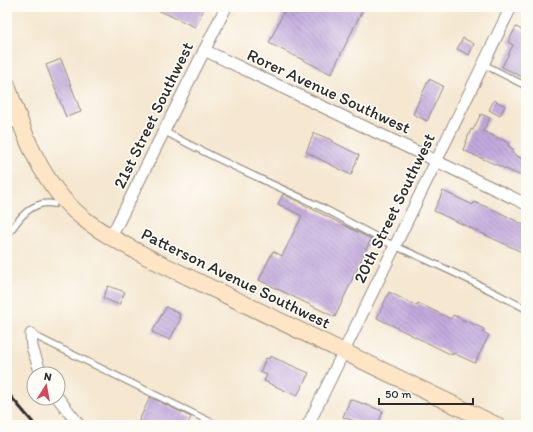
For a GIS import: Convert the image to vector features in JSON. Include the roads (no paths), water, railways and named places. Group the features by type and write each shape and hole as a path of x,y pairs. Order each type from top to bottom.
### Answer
{"main road":[{"name":"Patterson Avenue Southwest","path":"7,85 12,120 58,200 82,218 111,238 153,260 496,425"}],"street":[{"name":"21st Street Southwest","path":"111,238 226,7"},
{"name":"20th Street Southwest","path":"308,425 394,245 511,7"},
{"name":"Rorer Avenue Southwest","path":"204,50 526,204"},
{"path":"31,334 32,347 38,366"},
{"path":"64,406 79,425"}],"lane":[{"path":"483,64 526,86"},
{"path":"164,131 201,151 325,209 394,245 424,257 526,309"},
{"path":"7,237 17,222 31,209 38,204 58,200"},
{"path":"31,334 217,425"}],"railway":[{"path":"7,392 35,425"}]}
